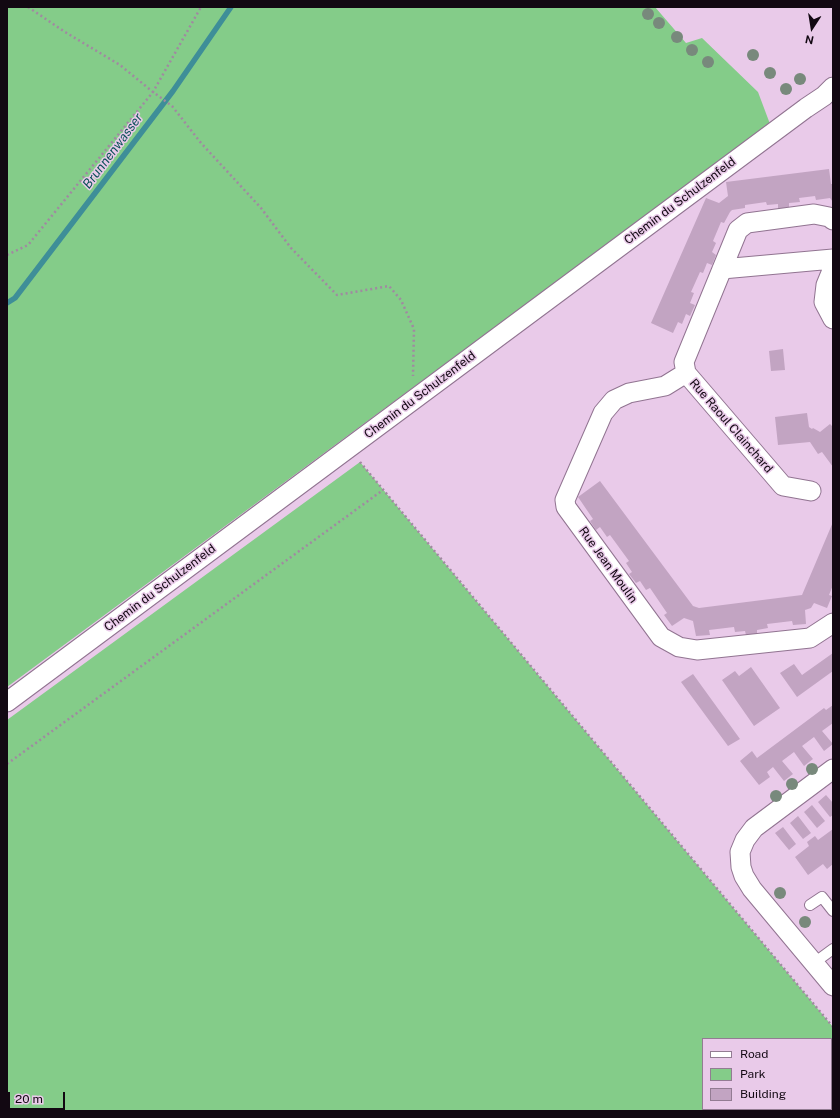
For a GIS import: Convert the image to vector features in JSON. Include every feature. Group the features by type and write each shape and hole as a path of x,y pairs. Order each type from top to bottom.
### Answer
{"street":[{"name":"Chemin du Schulzenfeld","path":"7,702 806,108 830,97"},
{"name":"Rue Raoul Clainchard","path":"811,491 782,486 686,373 684,362 738,230 747,223 814,214 829,217 833,220"},
{"path":"722,269 833,259"},
{"path":"833,268 826,285 824,302 833,319"},
{"name":"Rue Jean Moulin","path":"686,373 665,386 629,393 614,400 603,413 565,500 566,507 661,637 679,647 697,650 810,638 833,623"},
{"path":"833,769 754,828 745,840 740,852 741,867 744,876 752,889 833,986"}],"lane":[{"path":"810,905 822,896 833,911"},
{"path":"814,963 833,949"}],"path":[{"path":"28,7 65,32 120,65 172,106 201,144 261,208 291,248 337,295 389,286 401,300 414,329 413,400"},
{"path":"7,255 28,245 153,92 201,7"},
{"path":"347,449 833,1027"},
{"path":"7,764 383,490"}],"green space":[{"path":"7,7 655,7 686,43 702,38 758,92 770,124 7,687"},
{"path":"360,462 833,1027 833,1111 7,1111 7,720"}],"building":[{"path":"829,169 831,184 833,184 833,202 830,198 816,200 815,196 799,198 800,202 789,203 789,207 778,209 778,204 767,205 766,202 745,205 745,208 732,210 724,223 721,222 713,241 716,243 712,252 716,255 712,265 707,263 703,273 700,272 691,292 694,293 690,303 695,305 690,316 686,314 682,324 678,322 673,333 651,323 706,198 719,203 728,196 726,182"},
{"path":"783,349 785,370 771,371 769,351"},
{"path":"807,413 809,427 812,429 813,428 820,432 830,424 833,427 833,467 822,452 818,454 810,442 778,445 775,417"},
{"path":"600,481 693,606 699,608 802,595 833,522 833,585 829,595 832,596 827,608 814,603 811,608 805,610 806,624 793,625 792,621 767,624 768,628 757,630 757,634 746,635 745,631 735,632 734,627 709,630 710,635 696,636 693,621 684,618 672,626 664,615 667,613 650,588 646,590 640,581 636,583 629,574 632,572 626,563 629,561 610,535 607,537 600,527 596,530 590,521 593,519 578,497"},
{"path":"833,653 833,671 797,697 780,673 794,664 802,675"},
{"path":"751,667 780,708 754,726 722,680 735,671 739,676"},
{"path":"693,674 740,739 728,746 681,682"},
{"path":"833,705 833,723 822,731 833,744 824,751 814,737 802,746 813,759 804,766 794,752 782,761 793,774 784,781 773,767 767,772 770,777 759,785 740,761 752,751 757,758 824,708 826,710"},
{"path":"826,795 833,803 833,815 830,817 818,802"},
{"path":"812,805 825,821 817,828 804,812"},
{"path":"798,816 811,833 803,839 790,823"},
{"path":"783,827 796,844 789,850 775,833"},
{"path":"833,829 833,864 827,869 823,864 808,875 795,857 809,846 807,842 815,836 818,840"}],"waterway":[{"name":"Brunnenwasser","path":"7,303 15,298 173,91 231,7"}]}
